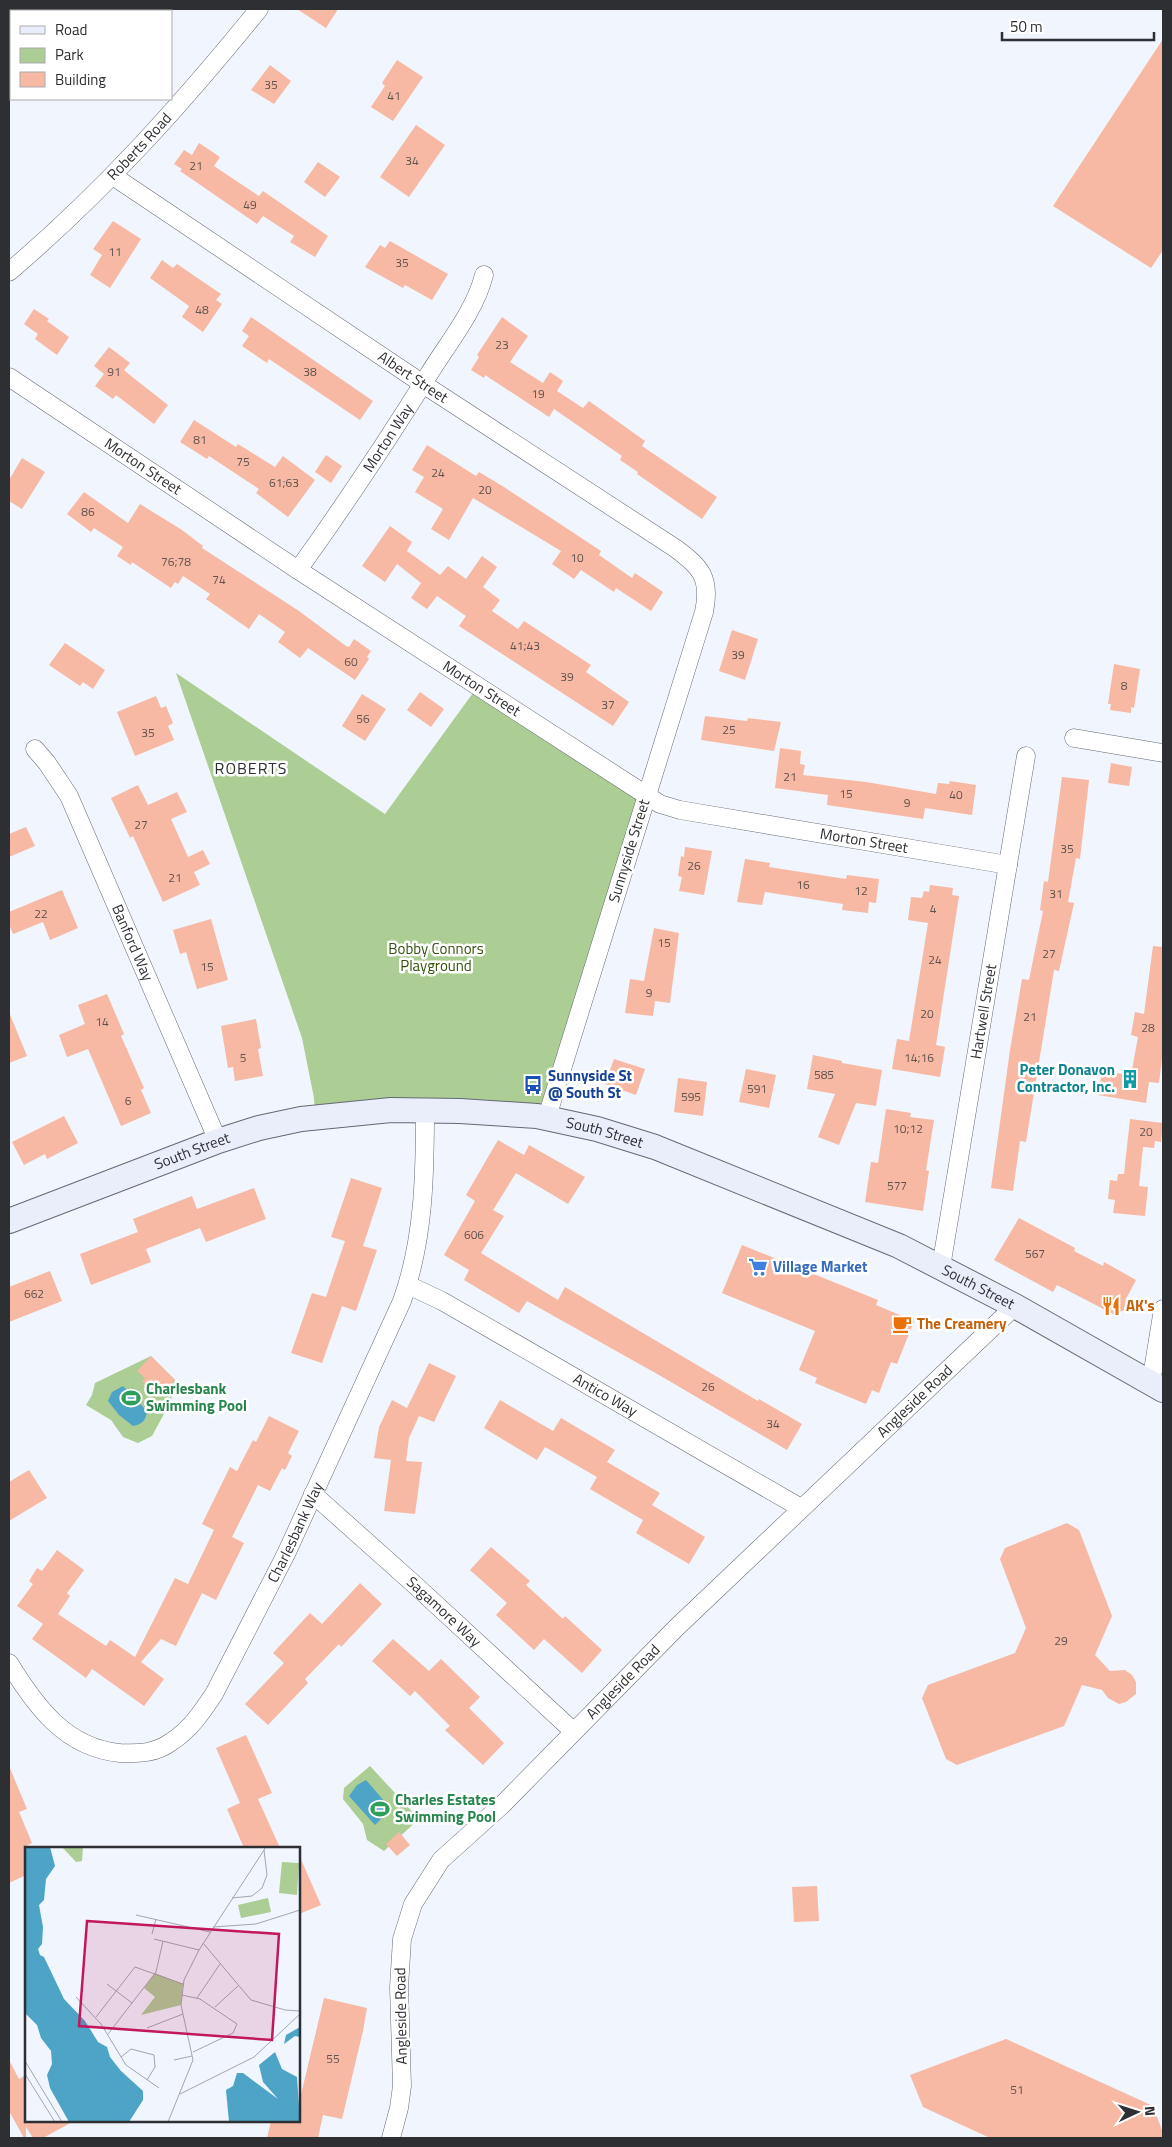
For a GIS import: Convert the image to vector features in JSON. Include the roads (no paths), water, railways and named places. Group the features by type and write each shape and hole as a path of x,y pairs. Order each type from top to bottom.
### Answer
{"main road":[{"name":"South Street","path":"9,1221 218,1141 260,1128 315,1116 391,1110 425,1110 505,1113 547,1117 597,1129 655,1147 900,1246 1015,1306 1157,1387"}],"street":[{"name":"Roberts Road","path":"9,272 113,176 168,117 259,9"},
{"name":"Albert Street","path":"113,176 423,384 675,548 696,564 706,583"},
{"name":"Morton Way","path":"298,570 388,439 423,384 465,317 481,287 484,275"},
{"name":"Morton Street","path":"9,377 298,570 660,804 680,810 1008,865"},
{"name":"Sunnyside Street","path":"547,1117 704,612 707,591 706,583"},
{"path":"1074,738 1163,753"},
{"name":"Banford Way","path":"35,749 48,762 68,796 218,1141"},
{"name":"Hartwell Street","path":"941,1267 1026,756"},
{"name":"Charlesbank Way","path":"9,1663 40,1709 54,1724 84,1744 99,1750 131,1754 163,1748 186,1730 214,1694 286,1554 395,1319 408,1285 418,1244 422,1210 425,1110"},
{"name":"Antico Way","path":"408,1285 442,1301 801,1508"},
{"name":"Angleside Road","path":"391,2138 399,2108 402,2086 400,1960 403,1932 413,1904 441,1860 502,1805 676,1628 1015,1306"},
{"path":"1157,1387 1163,1309"},
{"name":"Sagamore Way","path":"313,1494 415,1585 573,1732"}],"water":[{"path":"9,9 87,9 10,10 9,94"},
{"name":"Charlesbank Swimming Pool","path":"123,1386 147,1411 145,1420 133,1426 119,1415 108,1401 112,1392"},
{"path":"366,1780 391,1809 375,1825 349,1796 357,1785"}],"place":[{"name":"Peter Donavon Contractor, Inc.","path":"1130,1079"},
{"name":"Sunnyside St @ South St","path":"533,1085"},
{"name":"Village Market","path":"758,1267"},
{"name":"AK's","path":"1111,1306"},
{"name":"The Creamery","path":"902,1324"},
{"name":"Charlesbank Swimming Pool","path":"131,1398"},
{"name":"Charles Estates Swimming Pool","path":"380,1809"}],"district":[{"name":"ROBERTS","path":"251,768"}],"park label":[{"name":"Bobby Connors Playground","path":"436,958"}]}
